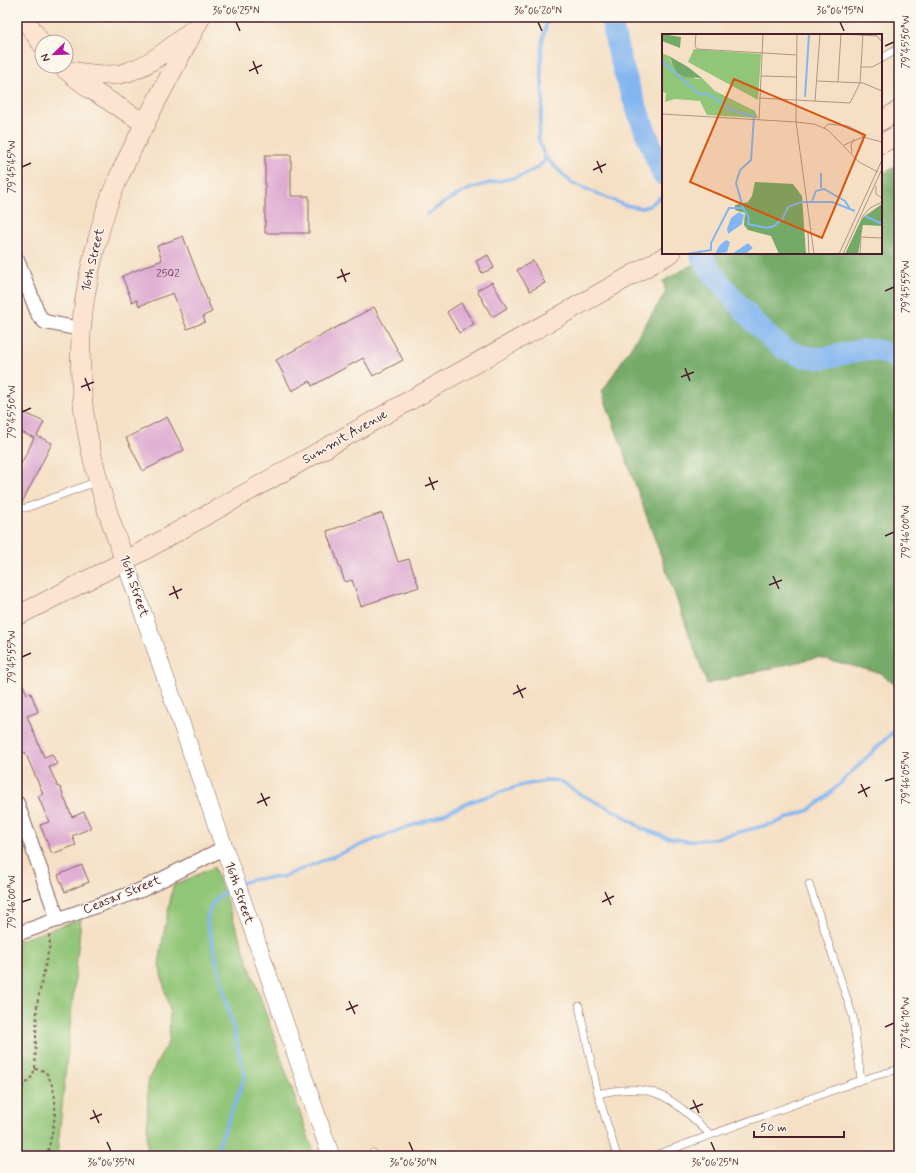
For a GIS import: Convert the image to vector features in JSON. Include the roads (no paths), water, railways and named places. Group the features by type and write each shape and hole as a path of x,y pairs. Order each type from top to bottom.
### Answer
{"main road":[{"path":"23,17 35,34"},
{"path":"74,70 106,75 122,74 137,68 156,57 199,23"},
{"name":"16th Street","path":"125,561 98,481 85,422 81,378 80,329 90,264 105,213 117,182 199,23"},
{"path":"71,74 90,90 146,124"},
{"path":"882,120 899,110"},
{"path":"882,143 899,134"},
{"name":"Summit Avenue","path":"17,616 125,561 669,254"}],"street":[{"path":"17,260 39,316 45,322 80,329"},
{"name":"16th Street","path":"125,561 332,1156"},
{"path":"17,803 58,920"},
{"name":"Ceasar Street","path":"17,934 140,890 224,848"}],"lane":[{"path":"882,58 899,48"},
{"path":"17,508 26,508 98,481"},
{"path":"809,884 853,1017 861,1080"},
{"path":"579,1006 598,1094 617,1156"},
{"path":"653,1156 861,1080 899,1069"},
{"path":"598,1094 617,1090 646,1089 665,1096 711,1135"}],"waterway":[{"path":"548,17 542,43 541,67 543,101 538,137 544,156 572,183 624,205 642,208 649,206 662,196"},
{"path":"611,17 620,58 626,77 662,172"},
{"path":"427,214 464,191 480,185 520,176 530,172 546,159"},
{"path":"701,254 715,276 739,306 777,344 787,350 803,356 819,358 826,358 860,350 876,350 899,359"},
{"path":"242,883 256,879 282,877 396,831 437,817 470,802 523,785 552,780 562,782 580,794 617,812 643,829 665,837 686,841 712,839 775,823 809,810 825,798 899,726"},
{"path":"218,1156 217,1149 245,1077 207,922 209,910 215,901 222,893 232,887"}]}
